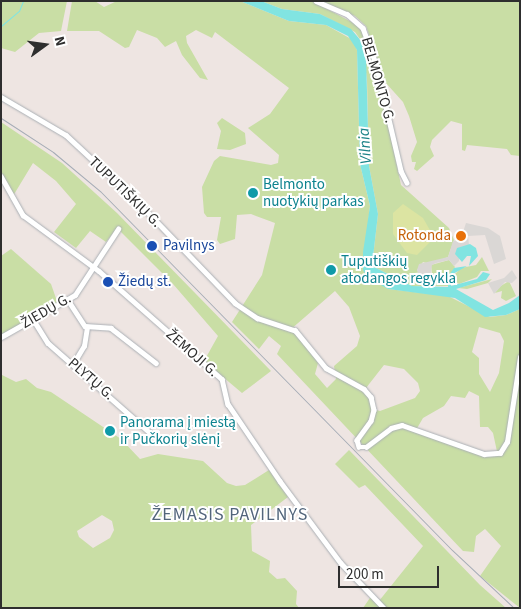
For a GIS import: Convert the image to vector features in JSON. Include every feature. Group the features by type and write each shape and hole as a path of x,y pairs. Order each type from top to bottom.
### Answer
{"street":[{"name":"BELMONTO G.","path":"316,1 347,14 363,28 376,64 401,171 407,183"},
{"name":"TUPUTIŠKIŲ G.","path":"1,97 66,135 136,200 235,303 257,318 295,330 326,368 368,393 373,416 357,440 359,447 366,448 397,426 426,433 484,454 500,453 509,434 520,357"},
{"name":"ŽEMOJI G.","path":"1,176 23,215 94,268 222,379 228,404 280,481 341,563 384,608"},
{"name":"ŽIEDŲ G.","path":"1,337 68,300 79,291 118,229"},
{"path":"68,300 87,327 84,346 73,364"},
{"name":"PLYTŲ G.","path":"33,319 48,343 154,436"},
{"path":"87,327 111,328 156,363"}],"green space":[{"path":"1,1 67,1 61,31 39,33 15,52 1,48"},
{"path":"72,1 95,1 104,7 117,1 240,1 289,21 326,25 353,40 357,50 360,164 370,206 363,270 388,289 448,296 490,317 506,315 520,309 520,608 480,576 501,546 485,529 476,536 474,552 463,551 277,354 281,346 269,336 259,349 232,322 262,275 275,223 251,214 237,215 235,239 220,244 217,240 221,217 207,217 204,213 202,187 214,161 220,156 271,165 278,163 279,155 248,128 270,114 289,88 215,32 212,38 196,30 186,36 187,43 208,80 200,78 182,55 176,41 165,47 157,38 137,30 129,47 125,48 99,31 67,31","holes":["335,291 349,307 360,336 357,346 334,366 336,379 327,388 315,374 318,363 304,341 290,330","479,327 500,333 504,341 499,373 490,392 479,374 479,358 472,352","384,365 404,369 418,383 420,391 415,398 380,411 373,409 366,388","469,391 479,396 480,427 488,427 493,433 498,456 480,454 416,430 423,418 444,406 451,396 465,398"]},
{"path":"261,1 312,1 361,27 380,86 401,185 449,228 454,240 448,257 430,264 423,262 417,270 423,278 428,278 432,274 431,265 449,260 455,267 450,275 449,286 412,286 372,266 378,214 369,166 367,80 362,42 355,32 320,14 282,9"},
{"path":"321,1 520,1 520,156 511,155 507,149 467,145 465,151 462,150 462,124 451,121 432,140 430,147 434,156 417,171 414,169 416,162 412,162 411,156 417,142 409,116 403,102 385,82 366,26 355,16"},
{"path":"222,118 245,133 246,144 230,150 217,149 221,131 217,123"},
{"path":"1,122 62,163 117,213 271,371 242,393 204,361 218,336 173,284 117,228 106,242 90,231 76,248 54,232 76,204 56,181 33,163 13,196 1,171"},
{"path":"403,204 423,218 431,232 431,241 417,255 407,253 393,234 393,213"},
{"path":"11,249 51,284 58,304 1,335 1,256"},
{"path":"482,257 489,271 481,271 477,277 459,284 451,278 461,268 476,265"},
{"path":"492,279 488,283 467,289 458,288"},
{"path":"509,281 516,296 506,301 501,298 502,291 495,293 499,287"},
{"path":"2,375 16,382 26,379 37,388 51,392 121,439 140,459 158,454 203,461 227,483 236,486 245,485 269,470 288,497 251,525 252,551 270,561 269,572 277,579 285,578 297,591 296,604 299,608 1,608","holes":["102,515 112,521 114,530 110,538 93,548 79,537 77,531"]},
{"path":"349,450 480,585 506,608 363,608 372,595 379,601 423,546 365,485 359,488 335,464"}],"shaded area":[{"path":"466,223 488,228 500,236 506,259 494,264 485,235 468,236 469,245 459,249 459,261 454,266 449,260 436,263 432,265 430,276 419,276 417,270 419,264 448,257 453,241 466,238 463,232"},
{"path":"512,270 517,278 512,283 505,282 494,294 488,283 504,278"}],"water":[{"name":"Vilnia","path":"240,1 261,1 282,9 320,14 351,29 362,42 366,55 369,166 378,214 372,266 412,286 448,287 449,275 454,268 467,266 453,274 451,286 477,279 483,272 490,274 486,280 456,289 493,310 509,303 520,295 520,309 506,315 485,317 455,298 388,289 367,277 363,270 363,252 370,206 360,164 357,50 348,36 326,25 289,21"},
{"path":"470,244 476,248 478,256 469,266 471,256 467,256 462,262 455,254 457,248"}],"waterway":[{"path":"1,26 19,11 23,1"}],"railway":[{"path":"1,118 53,152 101,192 452,550 514,608"}],"place":[{"name":"Belmonto nuotykių parkas","path":"253,193"},
{"name":"Rotonda","path":"461,236"},
{"name":"Pavilnys","path":"152,246"},
{"name":"Tuputiškių atodangos regykla","path":"331,270"},
{"name":"Žiedų st.","path":"108,282"},
{"name":"Panorama į miestą ir Pučkorių slėnį","path":"110,431"}],"district":[{"name":"ŽEMASIS PAVILNYS","path":"230,515"}]}
